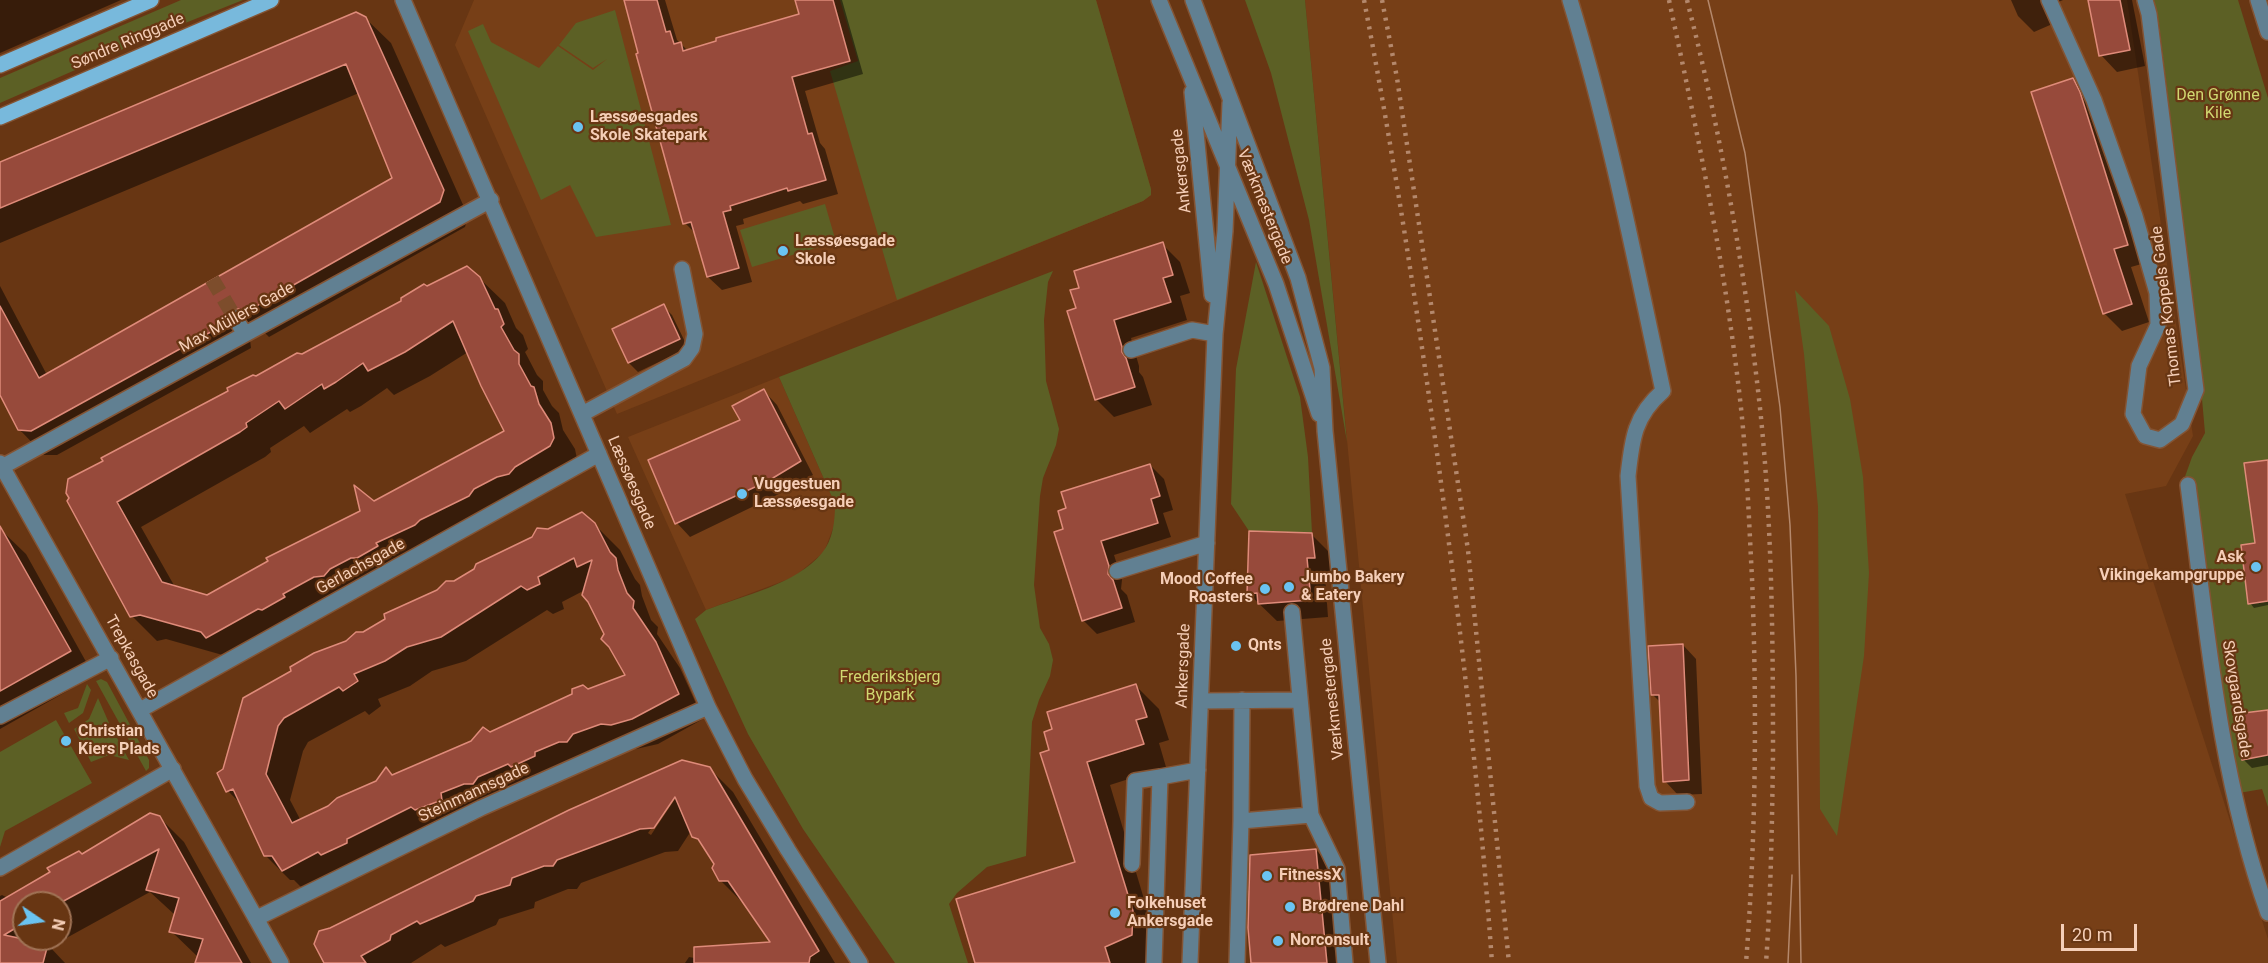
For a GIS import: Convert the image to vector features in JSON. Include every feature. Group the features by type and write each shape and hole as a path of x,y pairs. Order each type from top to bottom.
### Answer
{"main road":[{"name":"Søndre Ringgade","path":"0,65 151,0"},
{"name":"Søndre Ringgade","path":"0,117 271,0"},
{"path":"0,56 46,45"}],"street":[{"name":"Læssøesgade","path":"403,0 708,707 763,810 860,963"},
{"name":"Værkmestergade","path":"1159,0 1276,284 1325,431"},
{"name":"Værkmestergade","path":"1193,0 1298,278 1322,368 1325,431 1378,963"},
{"path":"1570,0 1589,64 1614,169 1663,391 1656,396 1637,424 1631,443 1628,476 1647,786 1651,798 1660,803 1687,802"},
{"name":"Thomas Koppels Gade","path":"2049,0 2094,100 2135,216 2157,293 2158,325 2139,366 2133,414 2145,436 2160,440 2182,424 2196,390 2149,14 2145,0"},
{"path":"2258,0 2268,32"},
{"name":"Ankersgade","path":"1190,75 1215,334"},
{"name":"Ankersgade","path":"1190,963 1215,334 1225,231 1230,96"},
{"name":"Max Müllers Gade","path":"1,466 491,200"},
{"path":"582,414 684,359 692,348 695,334 682,269"},
{"path":"235,318 245,334"},
{"path":"1131,350 1192,330 1215,334"},
{"name":"Gerlachsgade","path":"140,710 599,454"},
{"name":"Trepkasgade","path":"1,466 281,963"},
{"name":"Skovgaardsgade","path":"2188,485 2222,737 2254,873 2268,913"},
{"path":"1117,571 1207,543"},
{"path":"1292,612 1311,815 1337,869 1345,963"},
{"path":"0,716 111,658"},
{"path":"1236,963 1242,700"},
{"path":"1201,701 1300,700"},
{"name":"Steinmannsgade","path":"257,918 481,808 708,707"},
{"path":"0,868 172,769"},
{"path":"1132,864 1135,781 1198,770"},
{"path":"1154,963 1160,777"},
{"path":"1241,822 1311,815"}],"shaded area":[{"name":"Læssøesgade Skole","path":"474,0 1096,0 1151,195 1143,201 617,414 455,45"},
{"path":"1305,0 2127,0 2193,436 2166,486 2125,494 2268,939 2268,963 1397,963"},
{"name":"Vuggestuen Læssøesgade","path":"779,377 835,504 835,523 824,552 794,577 706,610 628,437"}],"green space":[{"path":"181,0 243,0 155,35 0,103 0,78"},
{"path":"840,0 1096,0 1151,195 1143,201 897,300 830,71 858,61"},
{"path":"1245,0 1305,0 1347,442 1309,220 1271,73"},
{"name":"Den Grønne Kile","path":"2154,0 2238,0 2268,98 2268,807 2262,789 2239,793 2182,485 2192,457 2205,433 2195,319 2159,24"},
{"name":"Læssøesgades Skole Skatepark","path":"615,10 671,225 596,237 570,185 541,200 468,31 483,24 491,42 539,68 558,46 593,70 607,59 593,68 559,45 576,23"},
{"path":"825,204 836,242 752,267 740,230"},
{"path":"1256,262 1300,397 1308,457 1312,533 1249,531 1231,504 1236,369"},
{"name":"Frederiksbjerg Bypark","path":"1053,271 1048,282 1044,320 1046,381 1059,429 1056,445 1043,478 1040,496 1034,585 1040,628 1049,644 1053,660 1050,676 1032,722 1026,856 987,867 957,893 949,904 968,963 895,963 803,829 748,734 695,619 706,610 768,588 798,573 822,553 831,536 835,504 779,377"},
{"path":"1795,290 1829,326 1850,399 1863,477 1869,573 1864,656 1837,836 1820,809 1818,507 1804,354"},
{"path":"101,679 107,682 149,760 149,768 146,771 96,681"},
{"path":"87,684 91,690 83,713 69,723 64,713 78,708"},
{"path":"98,698 109,723 106,726 112,738 117,738 129,760 109,755 91,762 74,729 89,719"},
{"path":"56,720 92,783 5,831 0,847 0,752"}],"building":[{"path":"624,0 657,0 666,32 670,31 674,44 681,42 683,51 716,41 716,38 799,14 795,0 833,0 850,61 792,77 808,134 812,133 826,180 788,191 787,188 730,206 731,210 723,212 739,268 707,277 691,222 683,224 636,54 638,53"},
{"path":"2088,0 2120,0 2130,50 2099,56"},
{"path":"356,12 366,17 444,190 440,202 244,313 239,309 230,309 226,314 227,323 31,431 18,430 0,395 0,306 39,378 392,178 346,64 0,208 0,162"},
{"path":"2073,78 2080,92 2128,245 2114,249 2132,304 2103,314 2031,92"},
{"path":"1163,242 1173,275 1163,278 1171,302 1114,320 1122,352 1135,387 1095,400 1067,311 1076,308 1070,290 1079,288 1074,271"},
{"path":"467,266 480,277 495,309 498,309 504,324 501,327 514,350 519,354 519,364 531,386 534,387 539,404 551,423 554,438 550,446 515,467 509,474 497,477 474,489 469,496 376,543 378,546 357,558 351,558 330,569 324,576 314,577 283,594 285,597 262,610 258,609 206,638 201,632 140,615 130,617 67,501 69,498 66,493 68,479 103,461 101,458 228,391 227,388 253,375 256,376 297,353 302,354 401,301 401,298 424,284 427,286","holes":["453,321 481,386 504,431 374,501 354,485 360,511 266,558 268,561 207,595 162,582 117,502 240,432 247,427 246,423 279,401 285,409 322,384 324,389 363,363 368,371 405,352"]},
{"path":"664,304 680,339 628,363 612,329"},
{"path":"764,389 801,461 768,481 675,524 648,460 740,420 732,406"},
{"path":"2268,460 2268,601 2248,604 2241,545 2255,543 2244,463"},
{"path":"1150,464 1160,496 1151,499 1158,523 1101,541 1109,566 1108,574 1113,580 1122,608 1082,621 1054,532 1063,529 1058,511 1066,508 1061,492"},
{"path":"582,512 595,523 610,552 616,558 627,593 634,601 633,608 656,642 679,694 632,719 611,725 601,724 573,734 567,742 559,742 535,752 535,756 511,767 508,764 478,777 473,784 464,784 441,793 442,800 415,810 411,807 347,839 347,843 321,855 318,852 282,871 272,856 264,856 233,789 226,792 217,773 223,769 243,698 291,671 290,667 314,653 346,641 356,632 363,632 385,619 384,614 437,590 446,581 454,581 474,569 476,564 532,537 537,528 548,529","holes":["574,558 577,567 592,560 582,595 604,634 601,639 609,647 625,675 588,689 583,685 572,689 572,694 490,732 483,727 471,741 392,775 386,767 376,781 337,798 328,806 292,823 266,774 278,726 284,718 339,687 343,691 358,681 354,674 385,661 407,647 441,637 521,586 527,590 540,584 538,577"]},
{"path":"0,526 71,651 0,691"},
{"path":"1249,531 1312,533 1315,558 1307,558 1311,600 1258,604 1257,593 1247,594"},
{"path":"1683,644 1689,780 1663,782 1659,695 1651,695 1648,646"},
{"path":"1136,684 1147,717 1136,720 1144,744 1087,762 1133,911 1132,935 1105,947 1110,963 975,963 956,899 1075,862 1040,753 1049,750 1044,732 1052,729 1047,712"},
{"path":"2268,710 2268,755 2242,760 2235,714"},
{"path":"682,760 710,767 819,951 810,957 809,963 694,963 694,947 770,942 728,881 719,881 712,868 714,864 698,839 692,837 675,797 654,828 640,829 557,860 553,866 544,866 512,878 510,885 476,896 473,901 420,924 417,921 391,935 390,940 361,956 366,963 324,963 314,944 319,931 330,928 569,810"},
{"path":"150,813 160,816 242,963 195,963 203,939 169,932 179,898 146,890 159,849 72,896 72,891 17,891 50,872 47,868 79,851 82,854"},
{"path":"1316,849 1327,963 1251,963 1248,928 1250,855"},
{"path":"12,894 12,930 4,935 12,937 12,951 46,951 43,963 0,963 0,901"}],"tunnel":[{"path":"212,279 235,318"}],"tram line":[{"path":"1708,0 1745,153 1780,407 1790,525 1796,676 1801,963"},
{"path":"1788,963 1792,875"}],"railway":[{"path":"1364,0 1404,226 1445,516 1475,771 1492,963"},
{"path":"1382,0 1397,78 1468,550 1509,963"},
{"path":"1669,0 1701,152 1728,305 1745,450 1755,674 1754,819 1746,963"},
{"path":"1687,0 1711,101 1731,202 1747,305 1764,451 1771,581 1773,711 1771,858 1766,963"}],"place":[{"name":"Læssøesgades Skole Skatepark","path":"578,127"},
{"name":"Læssøesgade Skole","path":"783,251"},
{"name":"Vuggestuen Læssøesgade","path":"742,494"},
{"name":"Ask Vikingekampgruppe","path":"2256,567"},
{"name":"Jumbo Bakery & Eatery","path":"1289,587"},
{"name":"Mood Coffee Roasters","path":"1265,589"},
{"name":"Qnts","path":"1236,646"},
{"name":"Christian Kiers Plads","path":"66,741"},
{"name":"FitnessX","path":"1267,876"},
{"name":"Brødrene Dahl","path":"1290,907"},
{"name":"Folkehuset Ankersgade","path":"1115,913"},
{"name":"Norconsult","path":"1278,941"}]}
